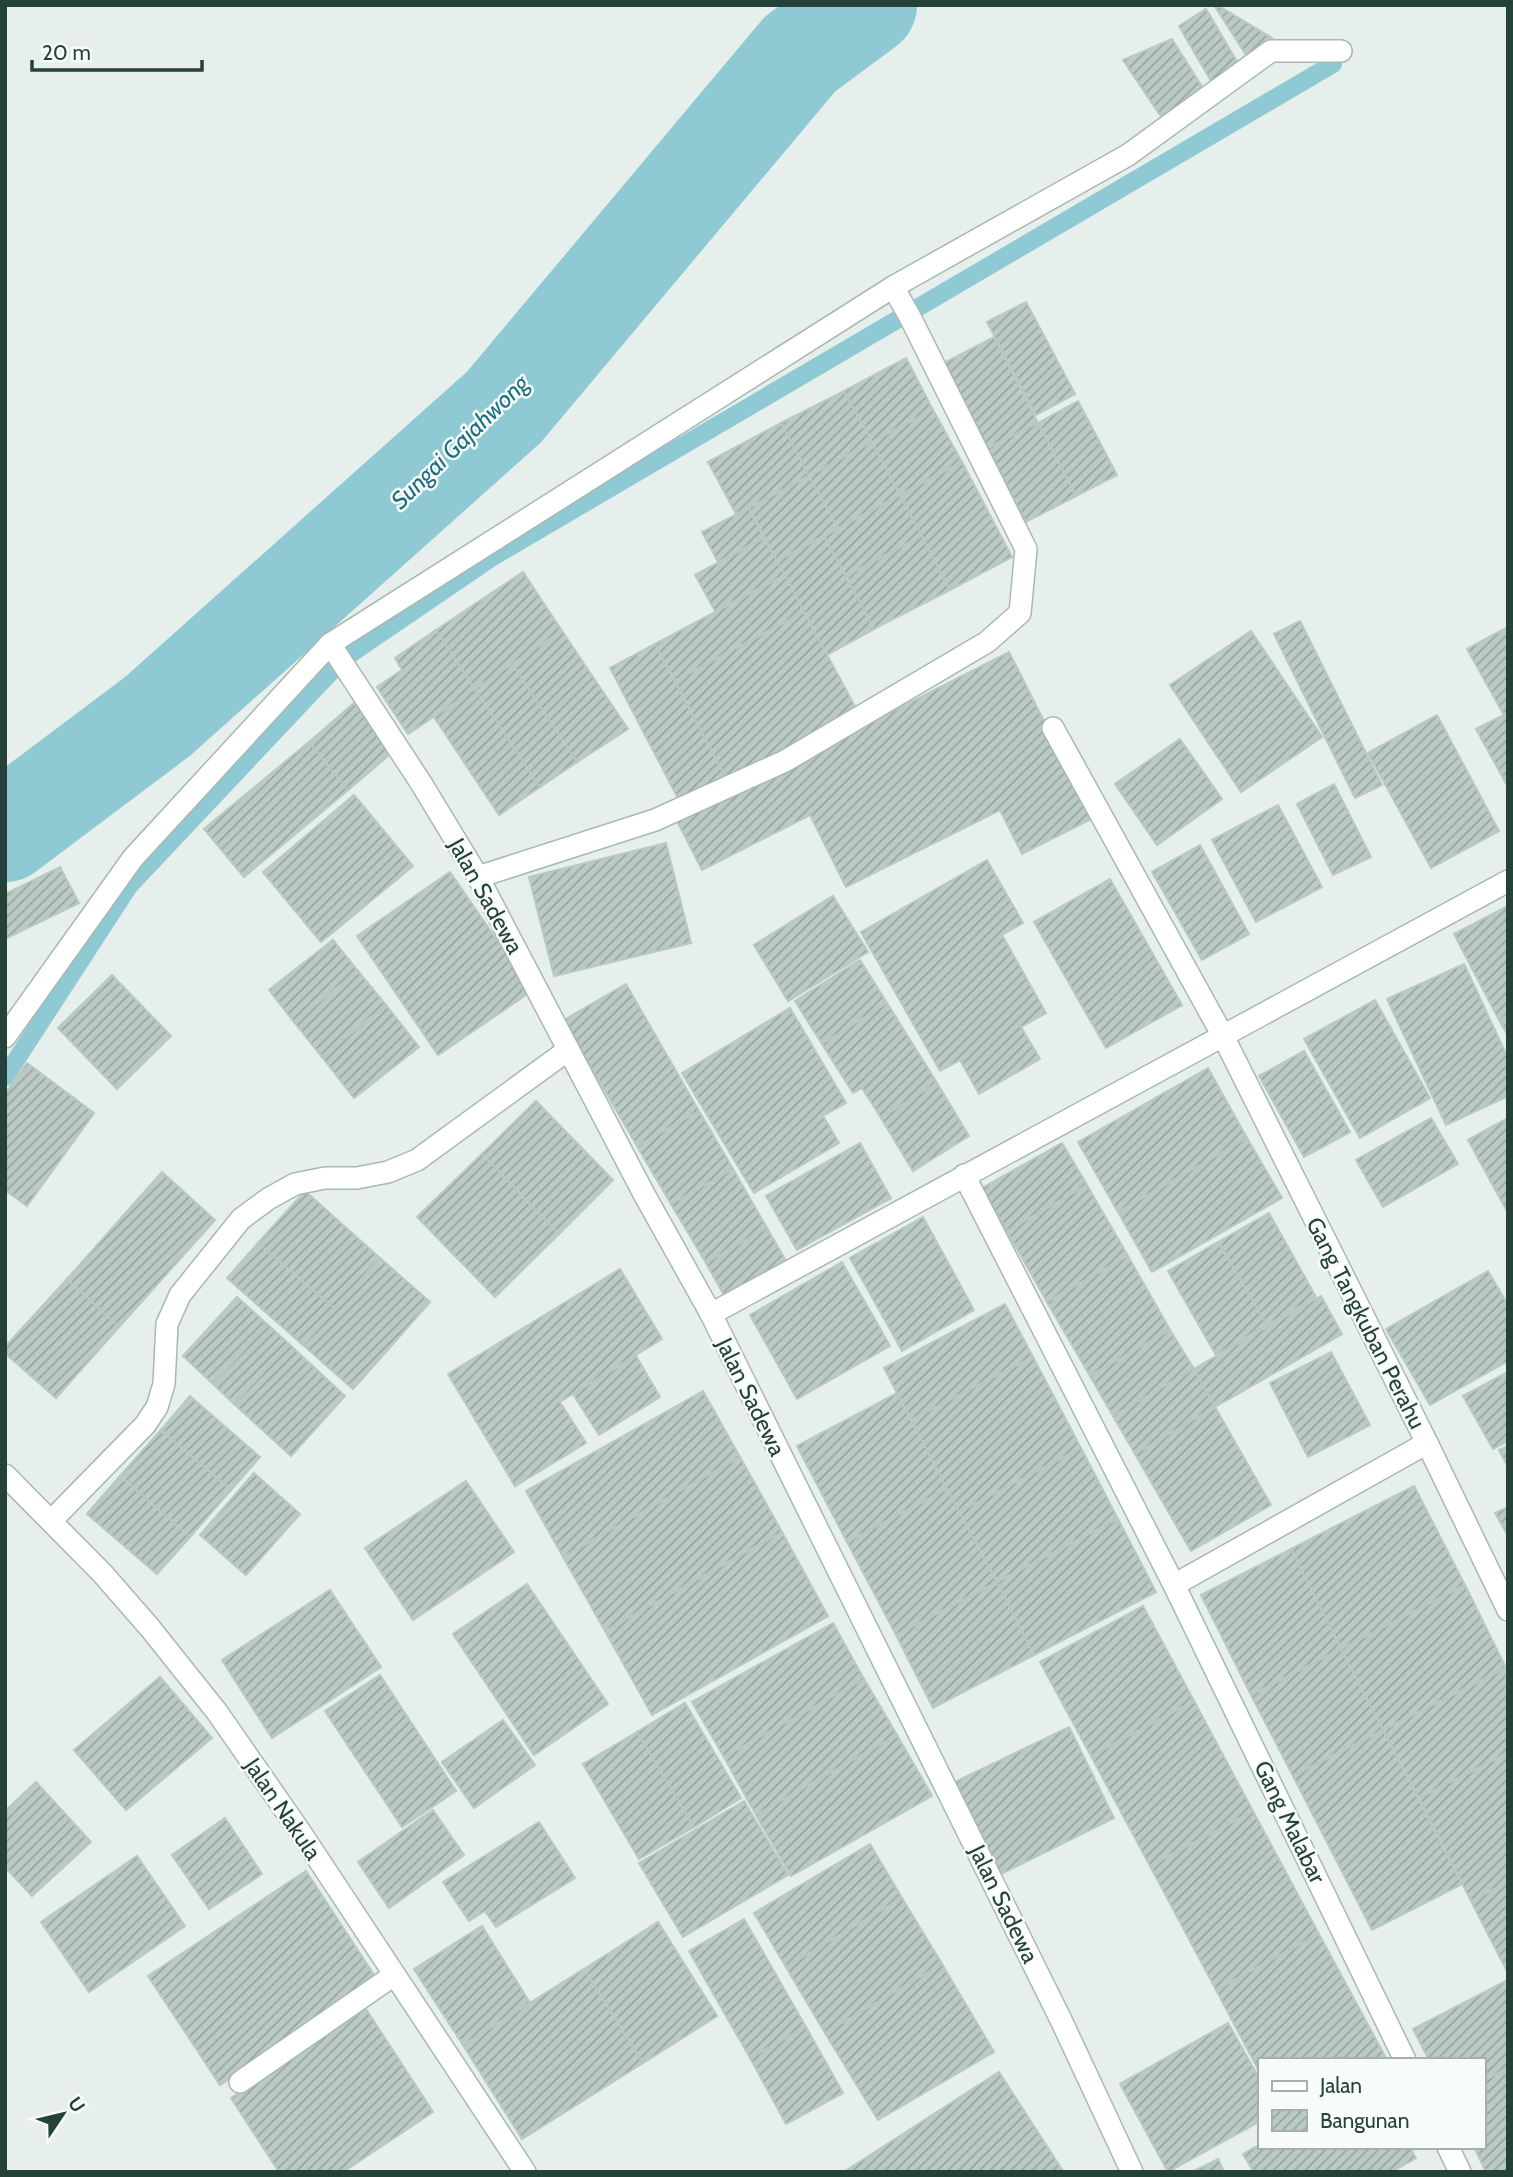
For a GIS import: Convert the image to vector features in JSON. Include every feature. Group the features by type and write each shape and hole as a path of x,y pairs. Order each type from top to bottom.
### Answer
{"street":[{"path":"5,1037 133,858 333,649 894,290 1128,155 1271,51 1341,51"},
{"path":"478,877 655,820 785,761 987,642 1020,613 1026,549 894,290"},
{"name":"Jalan Sadewa","path":"333,649 421,783 478,877 644,1194 711,1314 1061,2020 1132,2172"},
{"name":"Gang Tangkuban Perahu","path":"1053,729 1223,1036 1508,1610"},
{"path":"711,1314 1508,881"},
{"path":"51,1521 145,1425 157,1407 164,1384 167,1324 180,1295 241,1219 295,1184 325,1178 357,1178 378,1174 418,1160 568,1050"},
{"name":"Gang Malabar","path":"964,1175 1174,1585 1404,2058"},
{"path":"1174,1585 1427,1443"},
{"name":"Jalan Nakula","path":"5,1475 103,1574 217,1712 525,2172"},
{"path":"240,2082 394,1975"},
{"path":"1449,2149 1460,2172"}],"building":[{"path":"1214,5 1217,5 1272,38 1246,55"},
{"path":"1206,9 1239,65 1211,81 1179,26"},
{"path":"1172,39 1206,93 1164,121 1123,60"},
{"path":"1026,302 1075,394 1036,415 987,322"},
{"path":"994,337 1038,423 988,448 944,363"},
{"path":"906,358 933,410 872,442 844,391"},
{"path":"844,391 872,442 809,476 781,423"},
{"path":"1078,401 1117,475 1076,496 1038,423"},
{"path":"933,410 962,462 900,495 872,442"},
{"path":"781,423 809,476 736,514 708,462"},
{"path":"1038,423 1076,496 1026,522 988,448"},
{"path":"872,442 900,495 838,528 809,476"},
{"path":"962,462 1012,557 950,590 900,495"},
{"path":"809,476 838,528 777,561 749,508"},
{"path":"900,495 922,536 846,576 824,536"},
{"path":"749,508 764,538 718,562 702,532"},
{"path":"824,536 874,629 827,655 777,561"},
{"path":"922,536 950,590 874,629 846,576"},
{"path":"764,538 785,575 715,611 695,575"},
{"path":"523,572 562,631 475,689 436,630"},
{"path":"785,575 804,612 675,681 655,644"},
{"path":"804,612 858,712 728,782 675,681"},
{"path":"1300,621 1382,785 1355,798 1274,634"},
{"path":"1508,627 1508,787 1476,729 1504,715 1467,649"},
{"path":"436,630 475,689 408,734 377,687 402,670 395,658"},
{"path":"562,631 628,729 577,762 512,664"},
{"path":"1251,631 1322,737 1241,792 1170,685"},
{"path":"655,644 728,782 682,806 610,668"},
{"path":"1009,652 1093,818 1022,854 1000,810 846,887 810,815 702,870 677,821"},
{"path":"512,664 577,762 540,787 475,689"},
{"path":"475,689 540,787 499,815 434,717"},
{"path":"354,703 394,751 348,790 309,742"},
{"path":"1437,715 1499,831 1431,868 1368,753"},
{"path":"1180,739 1222,799 1157,845 1115,784"},
{"path":"309,742 348,790 244,877 204,829"},
{"path":"1334,784 1371,857 1333,875 1297,804"},
{"path":"354,795 413,866 321,942 263,872"},
{"path":"1278,805 1322,887 1256,922 1212,840"},
{"path":"666,843 691,943 554,976 529,877"},
{"path":"1200,845 1249,934 1202,960 1152,872"},
{"path":"987,860 1023,923 1002,935 1046,1013 1021,1027 1040,1059 979,1094 960,1060 940,1071 861,932"},
{"path":"60,867 79,903 5,939 5,894"},
{"path":"450,872 532,991 438,1055 357,936"},
{"path":"1110,879 1182,1005 1106,1048 1034,922"},
{"path":"833,896 868,952 788,1001 754,945"},
{"path":"1508,906 1508,1015 1499,1020 1454,934"},
{"path":"333,940 358,971 294,1022 269,990"},
{"path":"860,960 887,1003 822,1044 795,1001"},
{"path":"1464,964 1508,1058 1508,1096 1446,1125 1387,999"},
{"path":"358,971 386,1005 322,1057 294,1022"},
{"path":"112,975 171,1036 117,1089 58,1028"},
{"path":"626,984 699,1111 637,1146 564,1020"},
{"path":"1375,1000 1430,1098 1360,1138 1304,1039"},
{"path":"887,1003 937,1083 881,1118 862,1088 853,1093 822,1044"},
{"path":"386,1005 419,1047 354,1098 322,1057"},
{"path":"790,1008 846,1103 823,1116 839,1143 754,1193 682,1073"},
{"path":"1508,1015 1508,1036 1499,1020"},
{"path":"1304,1051 1350,1132 1304,1157 1259,1076"},
{"path":"27,1063 94,1113 27,1206 5,1190 5,1094"},
{"path":"1208,1068 1247,1138 1118,1212 1078,1142"},
{"path":"937,1083 969,1136 913,1171 881,1118"},
{"path":"536,1101 613,1180 559,1234 482,1154"},
{"path":"699,1111 733,1169 671,1204 637,1146"},
{"path":"1431,1118 1458,1164 1383,1207 1356,1160"},
{"path":"1508,1118 1508,1213 1468,1140"},
{"path":"1247,1138 1282,1198 1152,1272 1118,1212"},
{"path":"860,1143 891,1198 797,1250 766,1196"},
{"path":"1062,1143 1087,1185 1007,1231 982,1188"},
{"path":"482,1154 559,1234 495,1297 417,1217"},
{"path":"733,1169 767,1228 706,1263 671,1204"},
{"path":"162,1172 215,1220 119,1327 67,1279"},
{"path":"1087,1185 1128,1256 1047,1302 1007,1231"},
{"path":"305,1191 380,1258 335,1309 258,1243"},
{"path":"1269,1213 1316,1297 1267,1325 1218,1242"},
{"path":"923,1217 974,1310 902,1351 850,1258"},
{"path":"767,1228 786,1261 725,1297 706,1263"},
{"path":"1218,1242 1267,1325 1216,1355 1168,1271"},
{"path":"258,1243 335,1309 303,1345 227,1278"},
{"path":"1128,1256 1170,1330 1090,1376 1047,1302"},
{"path":"380,1258 430,1302 353,1389 303,1345"},
{"path":"842,1262 890,1346 797,1399 750,1315"},
{"path":"620,1269 662,1339 560,1402 586,1443 515,1486 448,1374"},
{"path":"1488,1271 1508,1305 1508,1361 1430,1405 1386,1329"},
{"path":"67,1279 119,1327 56,1398 5,1353 5,1347"},
{"path":"1321,1296 1342,1334 1215,1407 1194,1369"},
{"path":"237,1297 267,1324 213,1384 183,1356"},
{"path":"1005,1304 1033,1357 911,1420 884,1368"},
{"path":"267,1324 289,1344 234,1404 213,1384"},
{"path":"1170,1330 1194,1369 1113,1416 1090,1376"},
{"path":"289,1344 345,1396 291,1456 234,1404"},
{"path":"1331,1352 1370,1425 1308,1457 1270,1383"},
{"path":"636,1356 660,1397 599,1435 573,1394"},
{"path":"1033,1357 1081,1448 959,1512 911,1420"},
{"path":"1194,1369 1215,1407 1135,1454 1113,1416"},
{"path":"1508,1372 1508,1441 1493,1449 1463,1396"},
{"path":"703,1391 740,1457 563,1557 526,1491"},
{"path":"897,1393 947,1489 847,1542 797,1446"},
{"path":"190,1396 260,1457 231,1490 161,1430"},
{"path":"1215,1407 1271,1505 1191,1551 1135,1454"},
{"path":"161,1430 231,1490 190,1537 120,1476"},
{"path":"1508,1446 1508,1467 1499,1450"},
{"path":"1081,1448 1118,1519 997,1582 959,1512"},
{"path":"740,1457 782,1532 605,1631 563,1557"},
{"path":"254,1473 300,1514 246,1575 200,1535"},
{"path":"120,1476 190,1537 157,1574 87,1514"},
{"path":"466,1481 514,1552 413,1620 365,1548"},
{"path":"1414,1486 1465,1585 1341,1649 1291,1549"},
{"path":"947,1489 997,1582 896,1635 847,1542"},
{"path":"1508,1507 1508,1536 1495,1513"},
{"path":"1118,1519 1156,1592 1034,1655 997,1582"},
{"path":"782,1532 828,1616 652,1715 605,1631"},
{"path":"1291,1549 1341,1649 1251,1695 1201,1595"},
{"path":"997,1582 1034,1655 933,1708 896,1635"},
{"path":"527,1584 608,1704 534,1755 453,1634"},
{"path":"1465,1585 1506,1668 1383,1730 1341,1649"},
{"path":"330,1590 381,1667 272,1738 222,1660"},
{"path":"1143,1606 1194,1701 1091,1756 1040,1662"},
{"path":"833,1623 864,1679 724,1757 692,1702"},
{"path":"1341,1649 1383,1730 1293,1776 1251,1695"},
{"path":"1506,1668 1508,1753 1419,1798 1383,1730"},
{"path":"380,1675 456,1791 402,1827 325,1711"},
{"path":"160,1677 212,1738 126,1810 74,1750"},
{"path":"864,1679 897,1735 756,1815 724,1757"},
{"path":"1194,1701 1253,1811 1150,1866 1091,1756"},
{"path":"685,1703 741,1798 694,1827 637,1732"},
{"path":"503,1720 535,1765 474,1808 442,1762"},
{"path":"1069,1727 1114,1818 1001,1874 955,1782"},
{"path":"1383,1730 1462,1884 1372,1930 1293,1776"},
{"path":"637,1732 694,1827 639,1859 583,1764"},
{"path":"897,1735 932,1796 791,1876 756,1815"},
{"path":"1508,1753 1508,1882 1471,1901 1419,1798"},
{"path":"36,1782 91,1842 32,1896 5,1867 5,1811"},
{"path":"744,1801 788,1875 683,1937 639,1863"},
{"path":"433,1810 464,1855 389,1908 358,1862"},
{"path":"1253,1811 1319,1934 1216,1990 1150,1866"},
{"path":"225,1818 262,1874 209,1909 172,1855"},
{"path":"539,1822 575,1878 496,1927 485,1911 469,1921 443,1882"},
{"path":"870,1844 902,1898 786,1967 754,1913"},
{"path":"137,1856 185,1926 89,1992 41,1922"},
{"path":"306,1871 378,1981 220,2085 148,1976"},
{"path":"1508,1882 1508,1973 1471,1901"},
{"path":"902,1898 942,1964 825,2033 786,1967"},
{"path":"744,1919 806,2027 750,2058 689,1951"},
{"path":"658,1922 717,2016 643,2063 584,1969"},
{"path":"482,1926 530,2003 463,2045 414,1969"},
{"path":"1319,1934 1386,2058 1258,2058 1258,2069 1216,1990"},
{"path":"942,1964 994,2052 878,2120 825,2033"},
{"path":"584,1969 643,2063 522,2139 463,2045"},
{"path":"1508,1980 1508,2068 1485,2080 1485,2058 1428,2058 1413,2029"},
{"path":"366,2009 433,2112 343,2172 279,2172 231,2098"},
{"path":"1228,2023 1258,2076 1258,2123 1168,2172 1120,2084"},
{"path":"806,2027 843,2093 786,2124 750,2058"},
{"path":"1508,2068 1508,2172 1486,2172 1475,2149 1485,2149 1485,2080"},
{"path":"999,2072 1063,2171 844,2172"},
{"path":"1258,2146 1258,2149 1411,2149 1416,2158 1391,2172 1254,2172 1243,2154"},
{"path":"1218,2159 1224,2172 1192,2172"}],"waterway":[{"name":"Sungai Gajahwong","path":"5,831 158,716 504,407 800,54 866,5"},
{"path":"5,1077 129,886 343,659 491,558 1333,64"}]}
